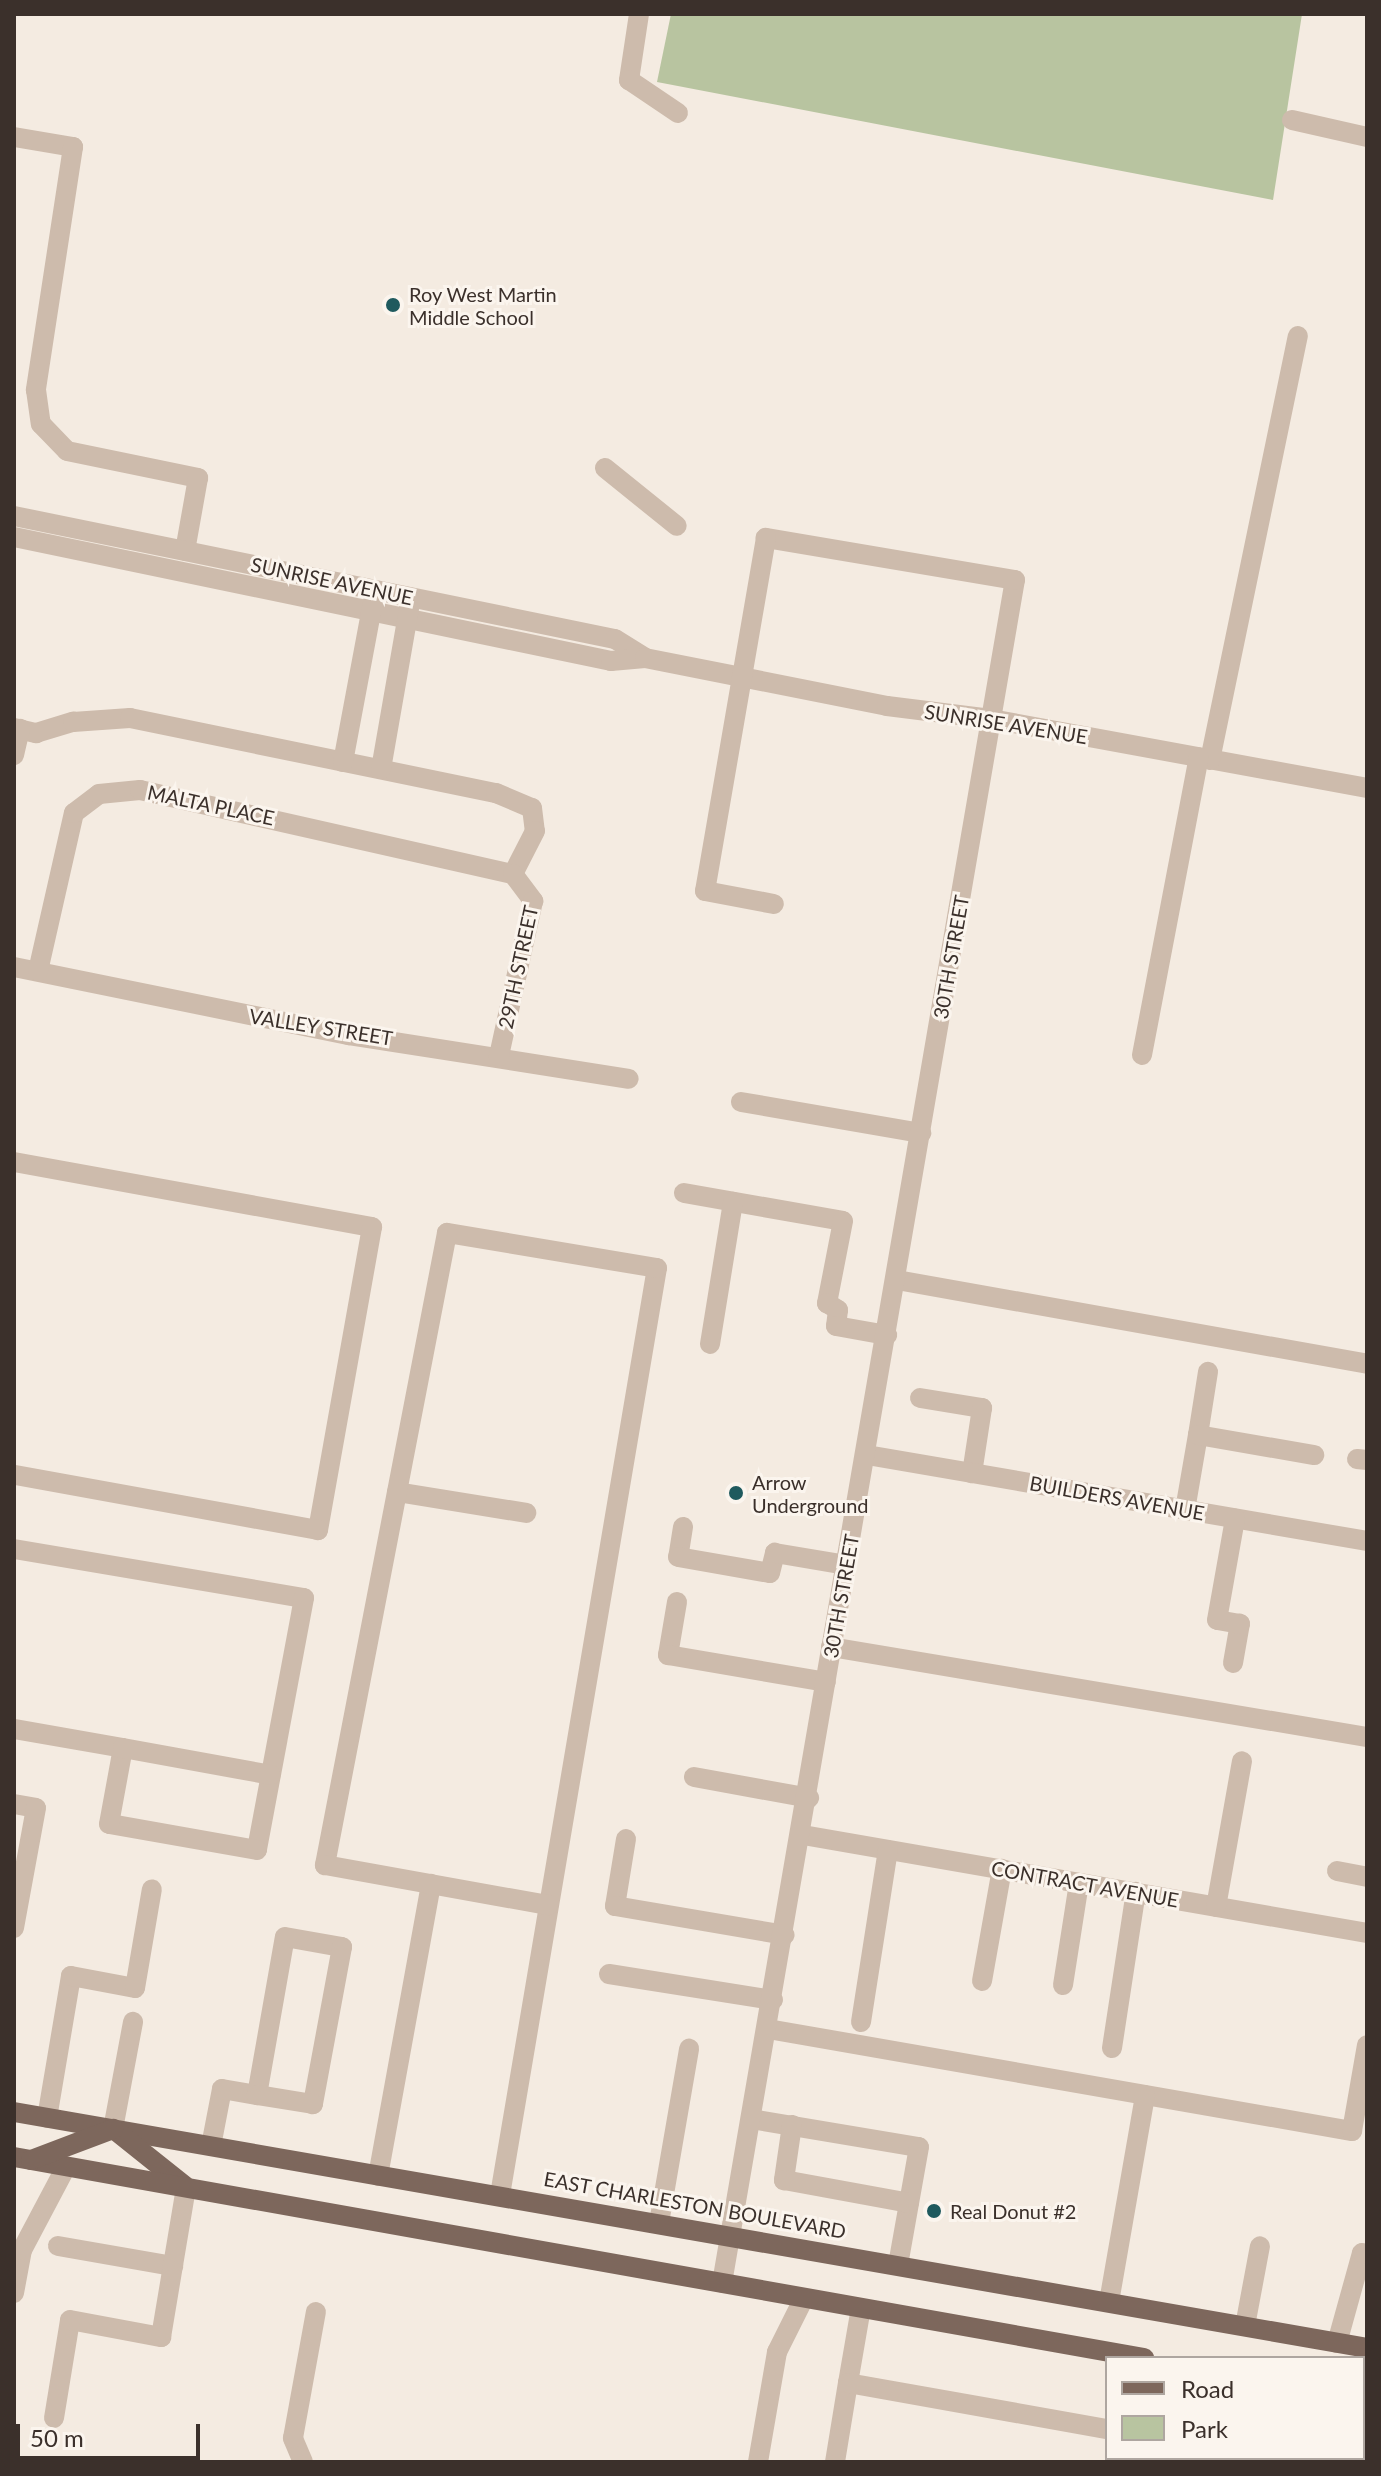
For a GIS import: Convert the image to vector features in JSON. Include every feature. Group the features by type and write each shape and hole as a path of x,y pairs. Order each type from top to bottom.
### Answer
{"main road":[{"name":"EAST CHARLESTON BOULEVARD","path":"14,2112 1367,2348"},
{"path":"22,2159 113,2129 186,2188"},
{"path":"22,2159 1131,2356"}],"street":[{"path":"639,14 629,80 678,113"},
{"path":"1292,120 1367,137"},
{"path":"14,137 73,147 36,390 41,424 67,451 198,478 185,551"},
{"path":"1142,1055 1298,336"},
{"path":"605,468 677,526"},
{"name":"SUNRISE AVENUE","path":"14,516 615,639 645,658"},
{"name":"SUNRISE AVENUE","path":"14,537 611,661 645,658 739,679 991,719 1367,788"},
{"name":"30TH STREET","path":"722,2283 803,1835 831,1647 867,1455 1015,580 766,538 739,679"},
{"path":"343,762 375,590"},
{"path":"381,769 411,598"},
{"path":"739,679 705,891 774,904"},
{"path":"357,690 393,698"},
{"path":"14,755 17,729 36,733 73,722 130,718 496,793 532,808 535,831 513,874"},
{"name":"MALTA PLACE","path":"38,971 67,826 85,800 109,791 140,790 513,874"},
{"name":"29TH STREET","path":"499,1056 533,901 513,874"},
{"name":"VALLEY STREET","path":"14,967 334,1032 629,1079"},
{"path":"741,1102 921,1133"},
{"path":"14,1162 372,1227 318,1530 14,1475"},
{"path":"684,1193 843,1221 827,1303 838,1310 836,1326 887,1335"},
{"path":"710,1344 733,1202"},
{"path":"500,2195 657,1268 447,1233 325,1865 548,1905"},
{"path":"897,1280 1367,1364"},
{"path":"1185,1510 1208,1372"},
{"path":"920,1398 982,1408 972,1473"},
{"path":"1198,1435 1314,1455"},
{"name":"BUILDERS AVENUE","path":"867,1455 1235,1519 1366,1535"},
{"path":"397,1492 526,1513"},
{"path":"1233,1663 1240,1624 1217,1620 1235,1519"},
{"path":"683,1527 678,1557 770,1573 775,1553 847,1565"},
{"path":"14,1549 304,1598 257,1850 109,1824 123,1748"},
{"path":"677,1602 668,1655 826,1682"},
{"path":"831,1647 1367,1737"},
{"path":"14,1729 271,1775"},
{"path":"1216,1907 1242,1761"},
{"path":"694,1777 809,1798"},
{"path":"14,1804 36,1808 18,1881 14,1928"},
{"name":"CONTRACT AVENUE","path":"803,1835 1367,1933"},
{"path":"626,1839 615,1906 785,1935"},
{"path":"861,2022 888,1850"},
{"path":"982,1981 1002,1869"},
{"path":"1337,1871 1367,1877"},
{"path":"1063,1985 1079,1883"},
{"path":"378,2176 431,1884"},
{"path":"47,2118 71,1976 135,1988 152,1889"},
{"path":"1112,2048 1136,1892"},
{"path":"211,2146 222,2089 257,2095 313,2104 342,1947 285,1937 257,2095"},
{"path":"609,1974 773,2000"},
{"path":"113,2129 133,2022"},
{"path":"768,2029 1352,2131 1367,2045"},
{"path":"659,2223 689,2049"},
{"path":"1109,2302 1145,2095"},
{"path":"751,2119 919,2147 898,2265"},
{"path":"792,2125 784,2180 909,2203"},
{"path":"14,2293 22,2250 66,2167"},
{"path":"54,2418 70,2320 161,2337 186,2188"},
{"path":"58,2246 173,2266"},
{"path":"1245,2326 1260,2246"},
{"path":"1337,2343 1362,2253 1367,2254"},
{"path":"758,2462 777,2352 804,2298"},
{"path":"835,2462 861,2308"},
{"path":"303,2462 293,2438 316,2312"},
{"path":"848,2383 1105,2429"}],"green space":[{"path":"671,14 1302,14 1273,200 657,82"}],"place":[{"name":"Roy West Martin Middle School","path":"393,305"},
{"name":"Arrow Underground","path":"736,1493"},
{"name":"Real Donut #2","path":"934,2211"}]}
